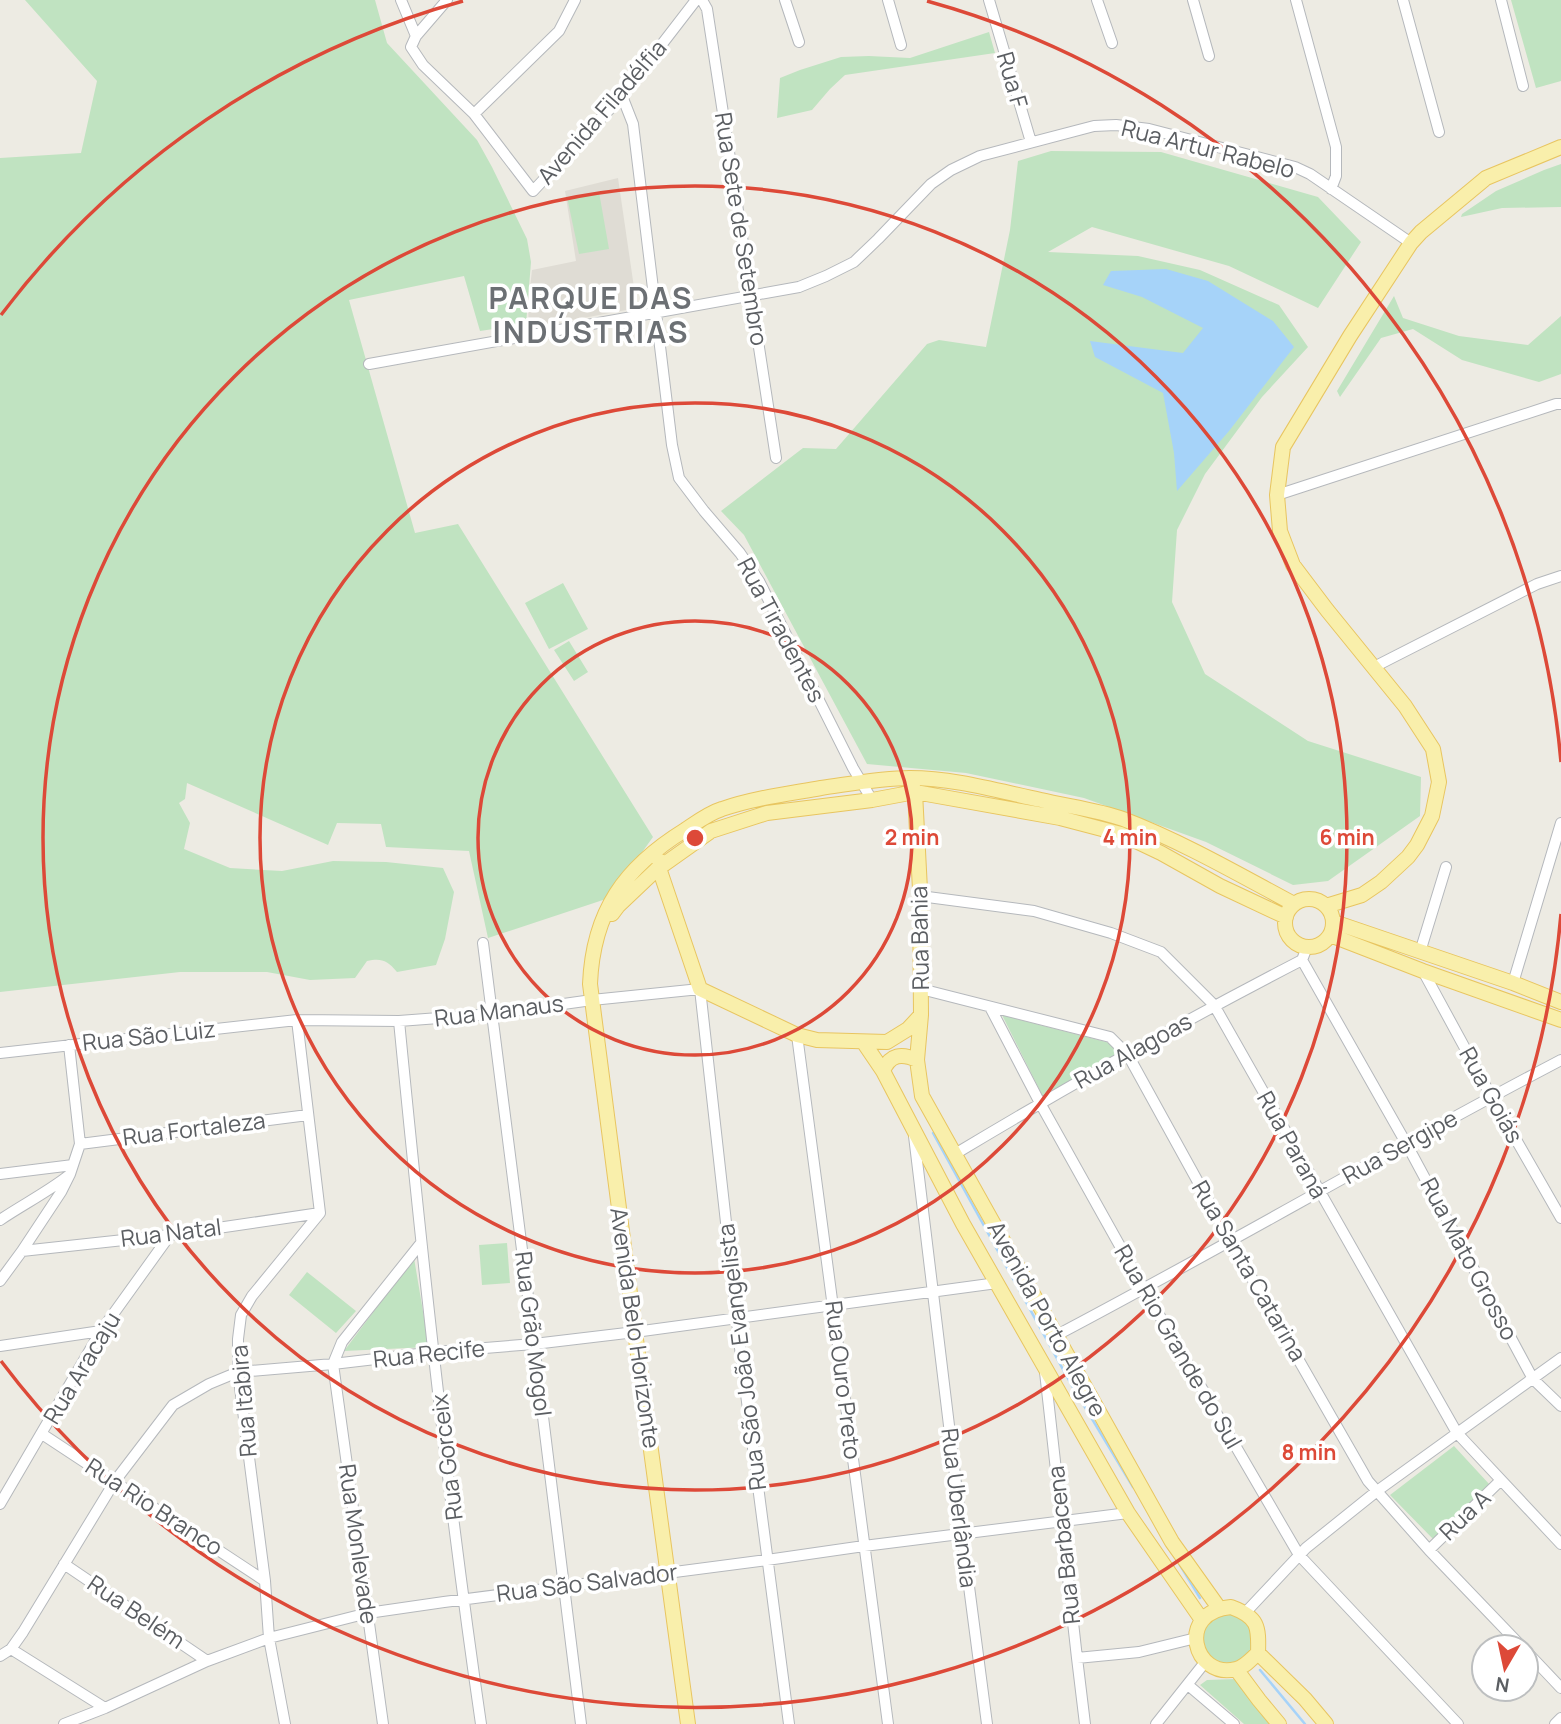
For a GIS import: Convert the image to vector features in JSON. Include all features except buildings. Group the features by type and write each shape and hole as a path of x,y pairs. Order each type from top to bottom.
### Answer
{"main road":[{"path":"1326,906 1362,895 1408,857 1432,816 1439,782 1433,749 1405,706 1293,565 1280,531 1277,495 1283,447 1350,336 1421,232 1486,178 1561,147"},
{"name":"Avenida Belo Horizonte","path":"688,1724 590,984 591,962 598,932 606,910 622,884 643,860 662,844 719,810 761,797 909,778 945,780 1122,818 1187,848 1294,904"},
{"name":"Rua Bahia","path":"909,778 915,792 920,896 921,1015"},
{"name":"Avenida Belo Horizonte","path":"598,932 618,906 659,868 710,831 767,813 915,792 1060,818 1121,834 1286,917"},
{"path":"662,844 659,868 700,989 797,1035 817,1040 887,1042 908,1029 921,1015"},
{"path":"1304,899 1315,899 1326,906 1331,912 1332,929 1320,944 1304,953 1286,927 1289,909 1304,899"},
{"path":"1332,929 1420,951 1561,1002"},
{"path":"1332,929 1423,971 1561,1020"},
{"name":"Avenida Porto Alegre","path":"921,1015 917,1060 922,1096 1172,1542 1219,1608"},
{"name":"Avenida Porto Alegre","path":"864,1043 883,1071 963,1224 1128,1513 1202,1620"},
{"path":"883,1071 895,1056 902,1054 917,1060"},
{"path":"1231,1607 1245,1613 1256,1625 1259,1633 1258,1653 1236,1669 1223,1670 1211,1666 1200,1655 1196,1638 1196,1631 1202,1620 1211,1611 1219,1608 1231,1607"},
{"path":"1258,1653 1305,1699 1326,1724"},
{"path":"1236,1669 1279,1724"}],"street":[{"path":"401,0 423,65 474,114 559,30 575,0"},
{"path":"414,42 447,0"},
{"name":"Avenida Filadélfia","path":"474,114 533,191 622,96 696,0"},
{"name":"Rua Sete de Setembro","path":"702,0 707,9 776,458"},
{"path":"785,0 799,42"},
{"path":"888,0 901,45"},
{"name":"Rua F","path":"989,0 1031,142"},
{"path":"1097,0 1112,43"},
{"path":"1193,0 1209,57"},
{"path":"1296,0 1336,147 1336,176 1331,189"},
{"path":"1403,0 1439,132"},
{"path":"1501,0 1523,86"},
{"name":"Rua Tiradentes","path":"622,96 633,124 671,445 679,478 740,553 759,581 853,768 872,800"},
{"name":"Rua Artur Rabelo","path":"369,364 799,287 854,262 931,184 951,170 979,156 1094,126 1138,128 1295,167 1310,174 1411,243"},
{"path":"1277,495 1561,404"},
{"path":"1374,667 1537,584 1561,576"},
{"path":"1513,983 1561,823"},
{"path":"1420,951 1446,867"},
{"name":"Rua Paraná","path":"920,896 1034,911 1111,933 1161,952 1214,1006 1457,1433 1561,1544"},
{"name":"Rua Grão Mogol","path":"483,943 581,1724"},
{"name":"Rua Alagoas","path":"955,1154 1304,953"},
{"name":"Rua Mato Grosso","path":"1304,953 1533,1379 1561,1406"},
{"name":"Rua Goiás","path":"1423,971 1561,1218"},
{"name":"Rua Manaus","path":"297,1020 399,1021 492,1014 700,989"},
{"name":"Rua São João Evangelista","path":"700,989 737,1317 789,1724"},
{"name":"Rua Santa Catarina","path":"921,989 1110,1037 1128,1055 1368,1481 1509,1633"},
{"name":"Rua Rio Grande do Sul","path":"990,1007 1040,1103 1144,1289 1299,1555 1458,1724"},
{"path":"297,1020 320,1213"},
{"name":"Rua São Luiz","path":"0,1054 297,1020"},
{"name":"Rua Gorceix","path":"399,1021 421,1243 463,1599 481,1724"},
{"name":"Rua Ouro Preto","path":"797,1035 888,1724"},
{"path":"0,1281 61,1192 80,1144 69,1045"},
{"name":"Rua Sergipe","path":"1056,1335 1561,1060"},
{"name":"Rua Fortaleza","path":"80,1144 309,1115"},
{"name":"Rua Uberlândia","path":"914,1131 987,1724"},
{"path":"0,1174 71,1170"},
{"path":"0,1220 50,1190 71,1170"},
{"name":"Rua Natal","path":"22,1251 170,1235 320,1213"},
{"name":"Rua Itabira","path":"285,1724 270,1638 238,1372 238,1339 241,1315 252,1296 320,1213"},
{"name":"Rua Aracaju","path":"0,1504 102,1331 170,1235"},
{"path":"333,1364 342,1342 421,1243"},
{"name":"Rua Recife","path":"0,1656 11,1649 23,1632 116,1481 173,1405 209,1384 238,1372 635,1332 997,1283"},
{"path":"0,1346 102,1331"},
{"path":"1245,1613 1299,1555 1377,1492 1561,1358"},
{"name":"Rua Monlevade","path":"333,1364 383,1724"},
{"name":"Rua Barbacena","path":"1044,1365 1085,1724"},
{"name":"Rua Rio Branco","path":"42,1434 265,1581"},
{"name":"Rua A","path":"1429,1550 1500,1481"},
{"name":"Rua São Salvador","path":"64,1724 207,1661 270,1638 368,1613 1128,1513"},
{"name":"Rua Belém","path":"65,1564 207,1661"},
{"path":"1077,1658 1139,1652 1196,1638"},
{"path":"11,1649 105,1707"},
{"path":"1156,1724 1206,1661"},
{"path":"1540,1666 1561,1688"},
{"path":"1188,1685 1234,1724"},
{"path":"1555,1724 1561,1718"}],"shaded area":[{"path":"618,178 637,308 529,328 528,306 532,270 576,261 565,191"}],"green space":[{"path":"25,0 375,0 387,43 477,140 527,239 531,262 526,324 480,331 464,276 349,300 415,533 458,524 653,837 609,898 488,938 469,851 386,847 381,824 337,823 328,845 187,783 185,799 179,803 190,823 184,849 230,868 282,871 333,861 386,862 443,868 454,892 445,939 436,965 397,972 387,962 367,961 355,978 310,980 267,972 180,972 0,992 0,158 81,153 97,81"},
{"path":"1511,0 1561,0 1561,81 1536,88"},
{"path":"989,32 995,53 845,75 812,110 777,118 780,78 841,57 910,58"},
{"path":"1051,151 1161,152 1318,197 1361,242 1318,308 1229,266 1092,227 1048,252 1138,256 1200,270 1279,305 1308,347 1262,397 1205,474 1177,530 1172,602 1205,674 1308,741 1421,777 1420,816 1328,881 1293,885 1206,842 1084,798 966,773 867,764 744,535 721,511 803,448 836,449 927,344 939,340 986,347 1010,230 1018,161"},
{"path":"1561,164 1561,207 1502,208 1461,217 1496,191"},
{"path":"599,192 609,249 579,254 567,197"},
{"path":"1394,296 1403,318 1459,336 1528,345 1561,316 1561,374 1539,382 1462,360 1413,329 1381,338 1340,397 1337,391"},
{"path":"563,583 588,629 549,649 525,603"},
{"path":"569,641 588,672 574,681 554,650"},
{"path":"1002,1015 1110,1043 1120,1054 1043,1097"},
{"path":"507,1243 510,1283 482,1285 479,1245"},
{"path":"414,1258 429,1347 344,1351"},
{"path":"307,1272 356,1311 336,1333 289,1295"},
{"path":"1454,1446 1490,1485 1434,1540 1390,1495"},
{"path":"1229,1610 1251,1624 1254,1640 1247,1656 1231,1663 1213,1659 1202,1645 1202,1628 1205,1623"},
{"path":"1235,1679 1271,1724 1244,1724 1200,1685 1207,1680"}],"water":[{"path":"1166,269 1208,281 1273,321 1294,347 1229,431 1177,491 1174,453 1163,393 1095,357 1090,341 1183,353 1203,328 1142,297 1103,285 1111,271"}],"waterway":[{"path":"933,1133 1071,1384 1133,1487"},
{"path":"1180,1565 1200,1598"},
{"path":"1260,1670 1305,1724"}],"district":[{"name":"PARQUE DAS INDÚSTRIAS","path":"591,316"}]}
